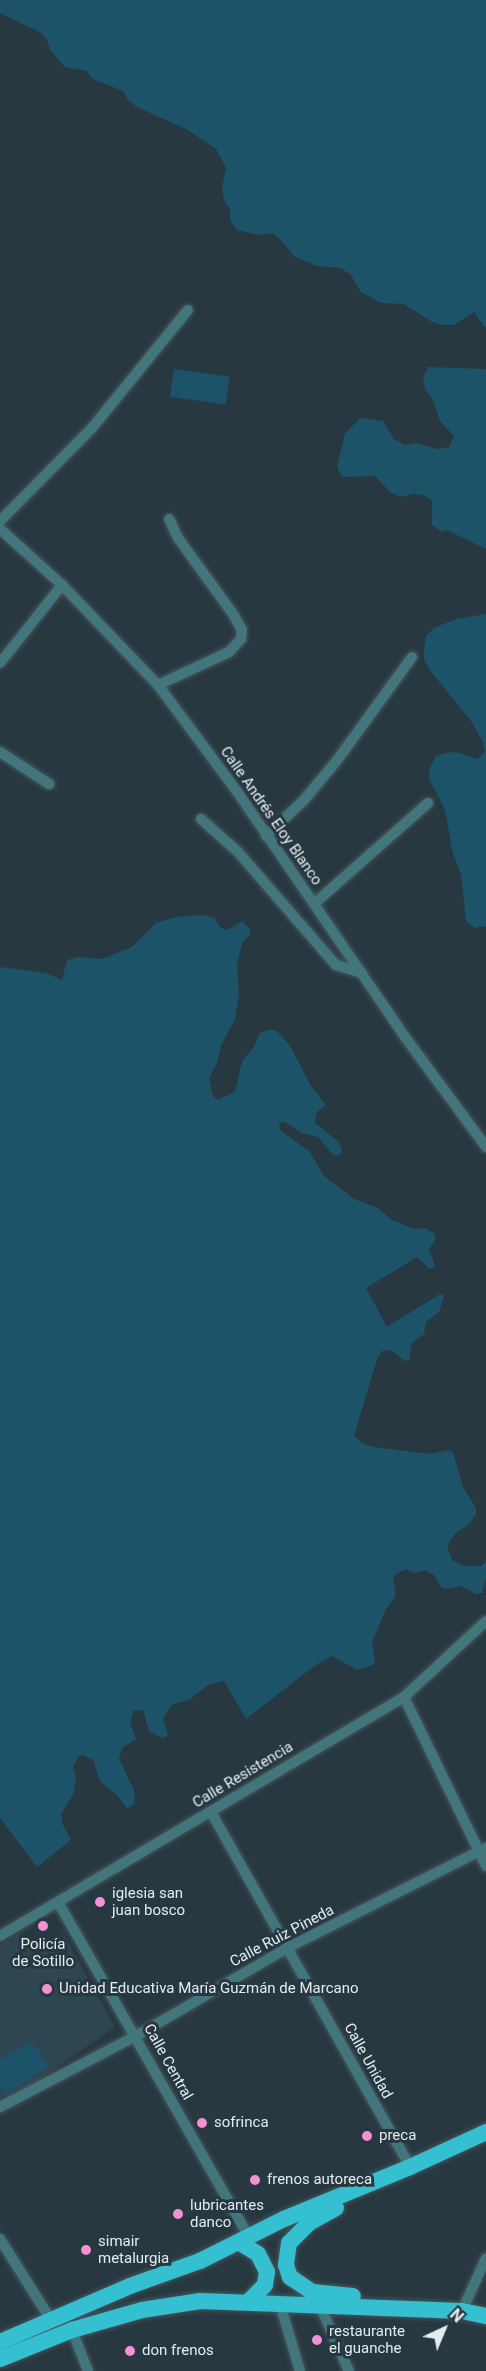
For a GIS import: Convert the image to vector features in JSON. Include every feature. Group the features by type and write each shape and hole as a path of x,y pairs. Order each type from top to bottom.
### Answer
{"highway":[{"path":"389,2308 366,2296 312,2292 298,2285 290,2277 286,2252 289,2243 309,2223 410,2168 486,2132"},
{"path":"0,2342 130,2286 200,2261 284,2219 410,2168"},
{"path":"245,2240 258,2254 267,2272 265,2285 248,2302"},
{"path":"0,2359 72,2330 173,2304 248,2302 462,2312 486,2316"}],"street":[{"path":"0,521 92,428 188,310"},
{"path":"158,685 229,652 241,639 242,630 234,614 178,538 169,519"},
{"name":"Calle Andrés Eloy Blanco","path":"0,529 62,585 158,685 315,903 486,1147"},
{"path":"0,663 62,585"},
{"path":"266,836 304,800 338,759 412,657"},
{"path":"0,752 50,784"},
{"path":"315,903 428,803"},
{"path":"201,819 238,852 336,965 362,973"},
{"name":"Calle Resistencia","path":"0,1936 404,1697 486,1621"},
{"path":"404,1697 483,1850 486,1866"},
{"name":"Calle Unidad","path":"211,1812 410,2168"},
{"name":"Calle Ruiz Pineda","path":"0,2107 136,2036 287,1948 483,1850"},
{"name":"Calle Central","path":"58,1902 136,2036 245,2240"},
{"path":"0,2239 51,2320"},
{"path":"462,2312 486,2258"},
{"path":"280,2304 300,2371"},
{"path":"320,2306 349,2371"},
{"path":"72,2330 88,2371"}],"shaded area":[{"path":"0,0 486,0 486,329 474,312 454,325 442,325 432,322 404,304 381,303 361,292 350,274 340,268 317,266 295,257 272,233 260,235 237,230 230,220 230,209 224,200 222,188 226,168 216,149 186,129 137,107 128,100 123,91 93,79 86,71 65,67 50,50 47,40 40,32 0,13"},
{"path":"428,367 486,369 486,549 447,530 442,532 432,525 432,501 424,495 412,494 401,497 390,492 375,476 342,477 337,467 345,434 360,418 383,421 394,439 404,445 415,443 438,449 449,447 454,436 440,421 432,398 425,389 423,378"},
{"path":"174,369 229,377 226,405 170,397"},
{"path":"486,614 486,926 475,928 466,921 461,874 453,854 445,810 429,779 430,768 435,757 456,752 478,759 485,751 482,740 471,721 429,669 424,659 424,649 426,636 434,628 456,619"},
{"path":"203,915 214,918 221,928 227,930 242,921 250,929 250,935 242,943 237,965 239,995 235,1019 221,1046 217,1063 209,1078 213,1096 218,1100 235,1092 242,1061 253,1048 260,1033 271,1029 277,1031 290,1046 311,1086 326,1105 317,1112 315,1123 339,1142 342,1152 337,1156 332,1154 318,1137 302,1133 283,1121 279,1124 280,1130 310,1152 324,1176 354,1199 378,1208 392,1220 414,1229 425,1228 435,1234 435,1240 429,1249 435,1266 430,1269 417,1257 366,1288 387,1327 440,1294 444,1296 439,1312 426,1322 424,1334 411,1344 410,1360 405,1361 391,1350 382,1351 377,1359 354,1436 364,1444 374,1447 430,1454 448,1450 453,1452 463,1487 476,1508 476,1514 469,1524 455,1534 448,1544 448,1549 452,1560 463,1566 481,1566 486,1561 486,1577 482,1593 476,1594 461,1586 445,1589 440,1586 434,1575 425,1570 415,1573 406,1569 396,1574 393,1578 396,1596 386,1609 372,1642 375,1660 373,1665 357,1670 332,1656 313,1667 246,1719 224,1681 208,1685 189,1700 173,1704 163,1718 168,1735 163,1738 149,1731 143,1710 133,1711 130,1723 136,1739 122,1748 119,1759 134,1790 135,1803 127,1809 117,1795 100,1781 93,1760 83,1755 78,1757 73,1767 76,1778 73,1795 61,1814 63,1825 71,1840 37,1867 0,1818 0,967 46,973 62,980 67,960 78,957 102,959 132,947 156,923 175,917"},
{"name":"Unidad Educativa María Guzmán de Marcano","path":"20,1933 29,1950 63,1933 115,2027 33,2084 0,2099 0,1945"},
{"path":"32,2041 49,2067 4,2094 0,2087 0,2060"}],"place":[{"name":"iglesia san juan bosco","path":"100,1902"},
{"name":"Policía de Sotillo","path":"43,1926"},
{"name":"Unidad Educativa María Guzmán de Marcano","path":"47,1989"},
{"name":"sofrinca","path":"202,2123"},
{"name":"preca","path":"367,2136"},
{"name":"frenos autoreca","path":"255,2180"},
{"name":"lubricantes danco","path":"178,2214"},
{"name":"simair metalurgia","path":"86,2250"},
{"name":"restaurante el guanche","path":"317,2340"},
{"name":"don frenos","path":"130,2351"}]}
